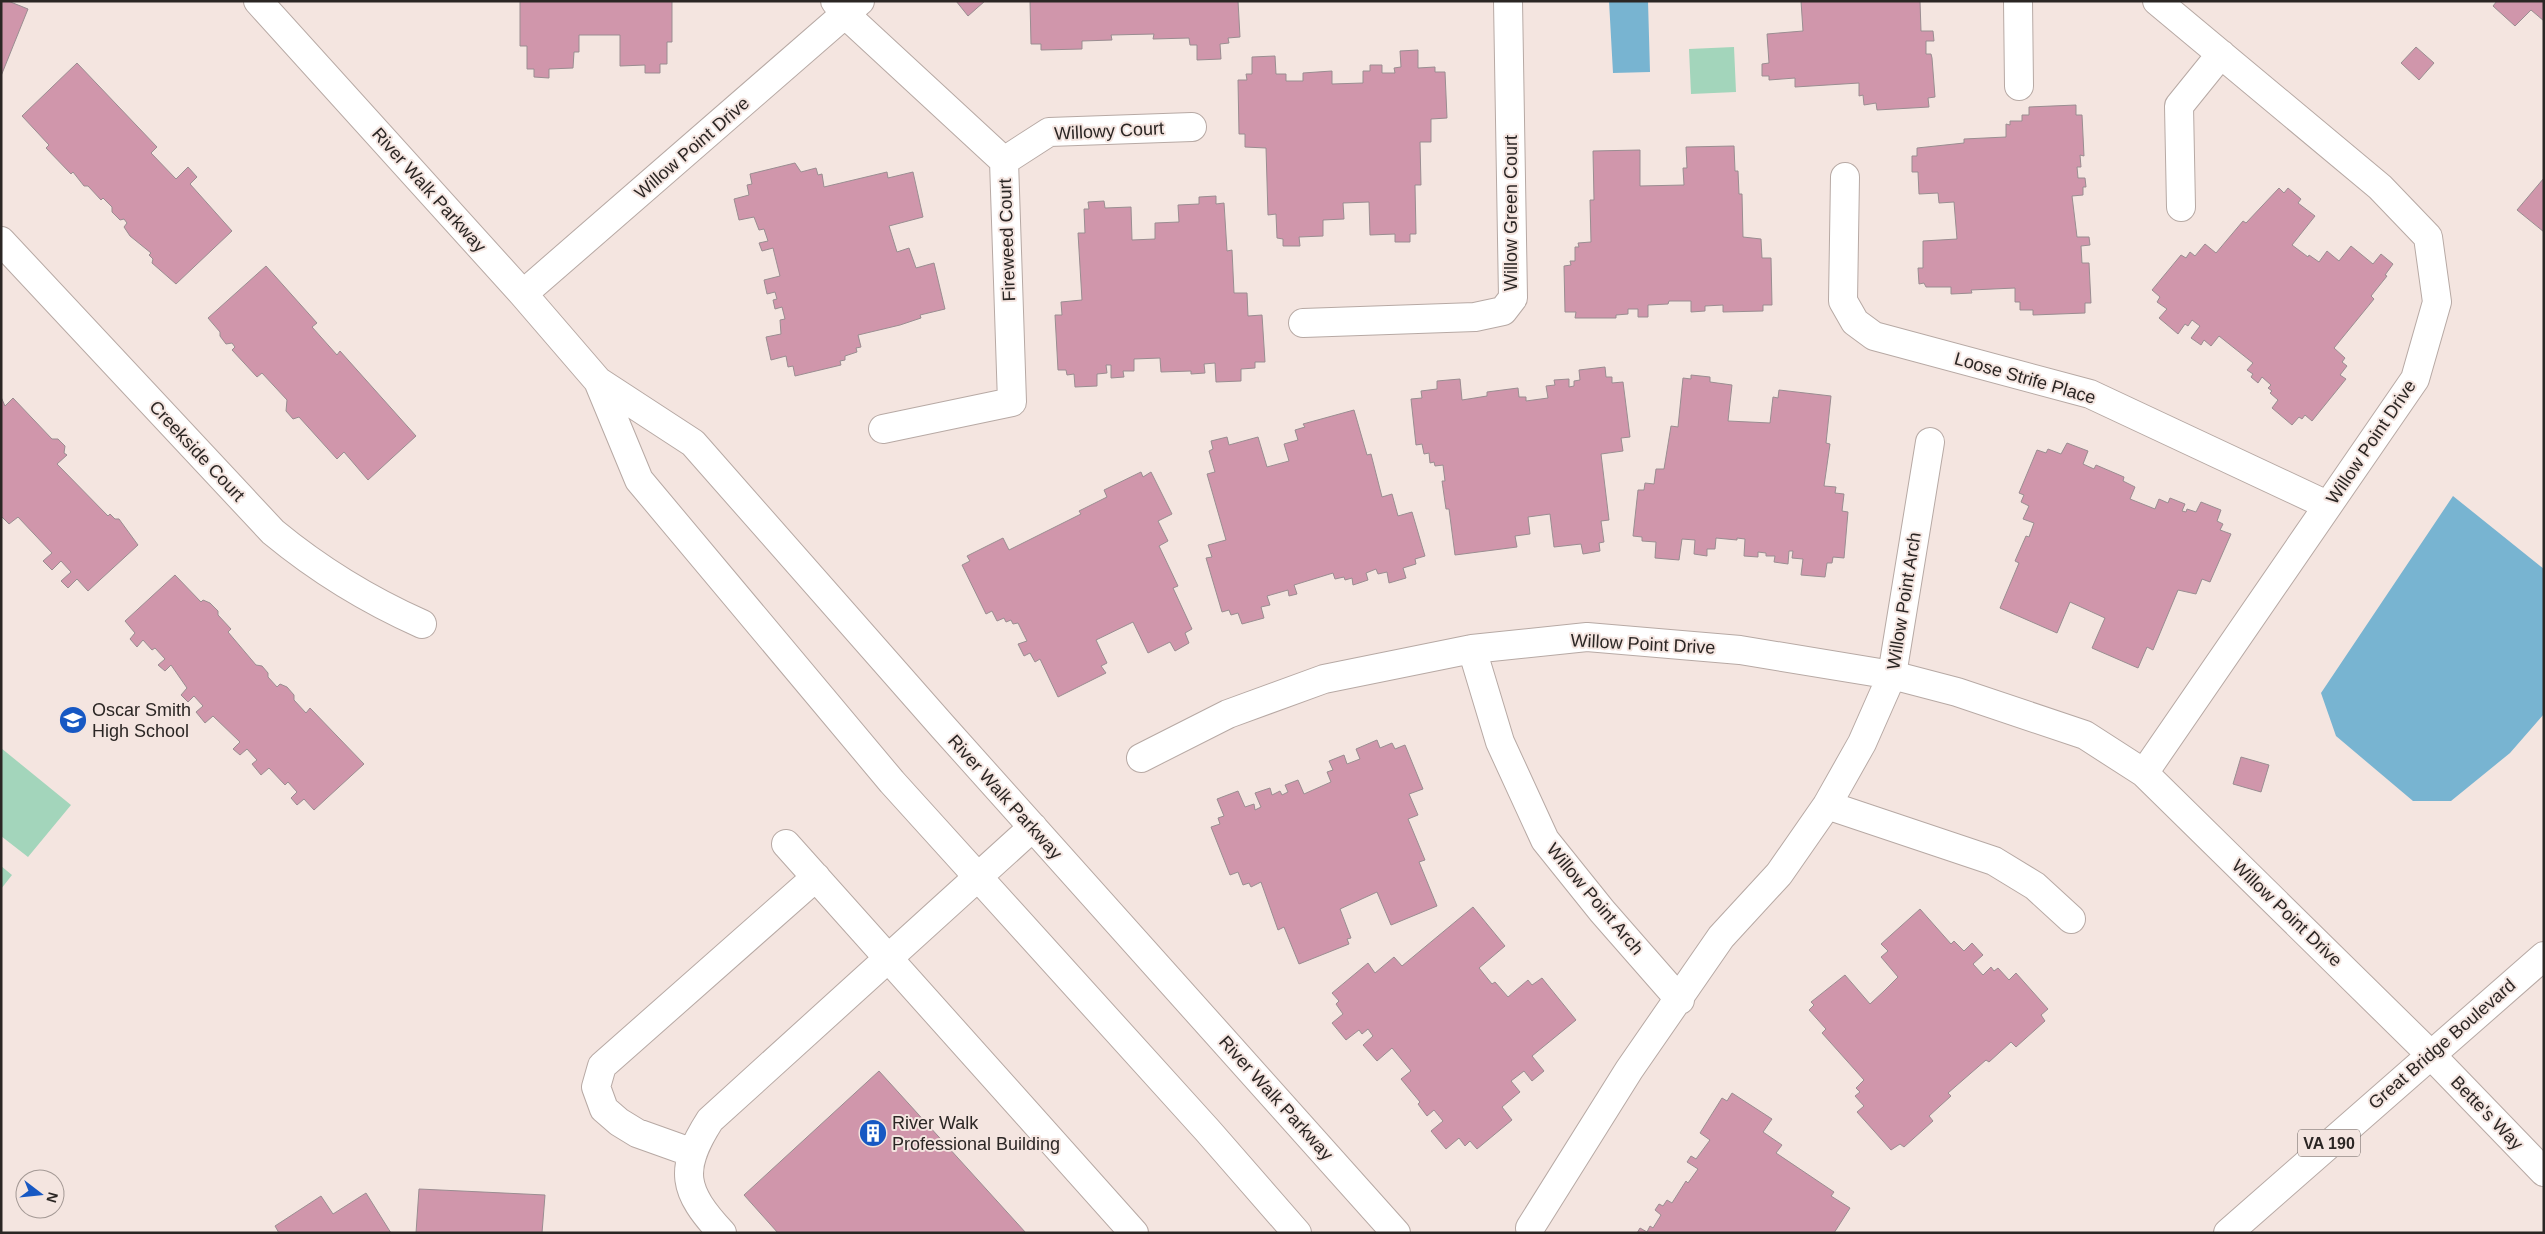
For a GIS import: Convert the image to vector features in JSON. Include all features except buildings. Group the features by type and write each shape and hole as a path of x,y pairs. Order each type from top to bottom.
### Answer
{"street":[{"name":"River Walk Parkway","path":"258,1 523,294 598,381 693,443 1396,1233"},
{"name":"Willow Green Court","path":"1303,324 1475,317 1503,311 1513,298 1508,1"},
{"path":"2018,1 2019,86"},
{"name":"Willow Point Drive","path":"2144,773 2415,379 2437,302 2428,237 2380,186 2157,1"},
{"name":"Willow Point Drive","path":"523,294 847,6"},
{"name":"Fireweed Court","path":"847,6 1004,161 1012,402 884,429"},
{"path":"2181,208 2179,106 2221,54"},
{"name":"Willowy Court","path":"1004,161 1049,132 1192,127"},
{"name":"Loose Strife Place","path":"1845,177 1843,301 1855,322 1874,336 2090,394 2327,505"},
{"name":"Creekside Court","path":"1,241 273,532 312,564 380,605 422,624"},
{"name":"River Walk Parkway","path":"598,381 639,480 892,782 1208,1131 1297,1233"},
{"name":"Willow Point Arch","path":"1530,1228 1629,1070 1680,1000 1721,938 1779,874 1826,805 1862,743 1892,675 1930,442"},
{"name":"Willow Point Drive","path":"1141,758 1228,714 1324,679 1472,648 1587,637 1740,650 1892,675 1957,692 2085,735 2144,773 2430,1054"},
{"name":"Willow Point Arch","path":"1472,648 1500,742 1545,840 1602,911 1680,1000"},
{"path":"1826,805 1994,861 2035,886 2071,919"},
{"path":"722,1233 700,1209 691,1192 689,1168 697,1141 710,1120 1033,827"},
{"path":"786,844 890,958 1134,1233"},
{"path":"693,1153 637,1133 619,1122 604,1109 596,1087 602,1066 816,877"},
{"name":"Great Bridge Boulevard","path":"2228,1233 2544,956"},
{"name":"Bette's Way","path":"2430,1054 2544,1172"}],"green space":[{"path":"1734,47 1736,92 1691,94 1689,49"},
{"path":"1,748 71,805 28,857 1,836"},
{"path":"1,866 12,875 1,889"}],"water":[{"path":"1609,1 1648,1 1650,72 1613,73"},
{"path":"2453,496 2544,569 2544,714 2510,753 2451,801 2413,801 2336,736 2321,693"}],"place":[{"name":"Oscar Smith High School","path":"73,720"},
{"name":"River Walk Professional Building","path":"873,1133"}]}
